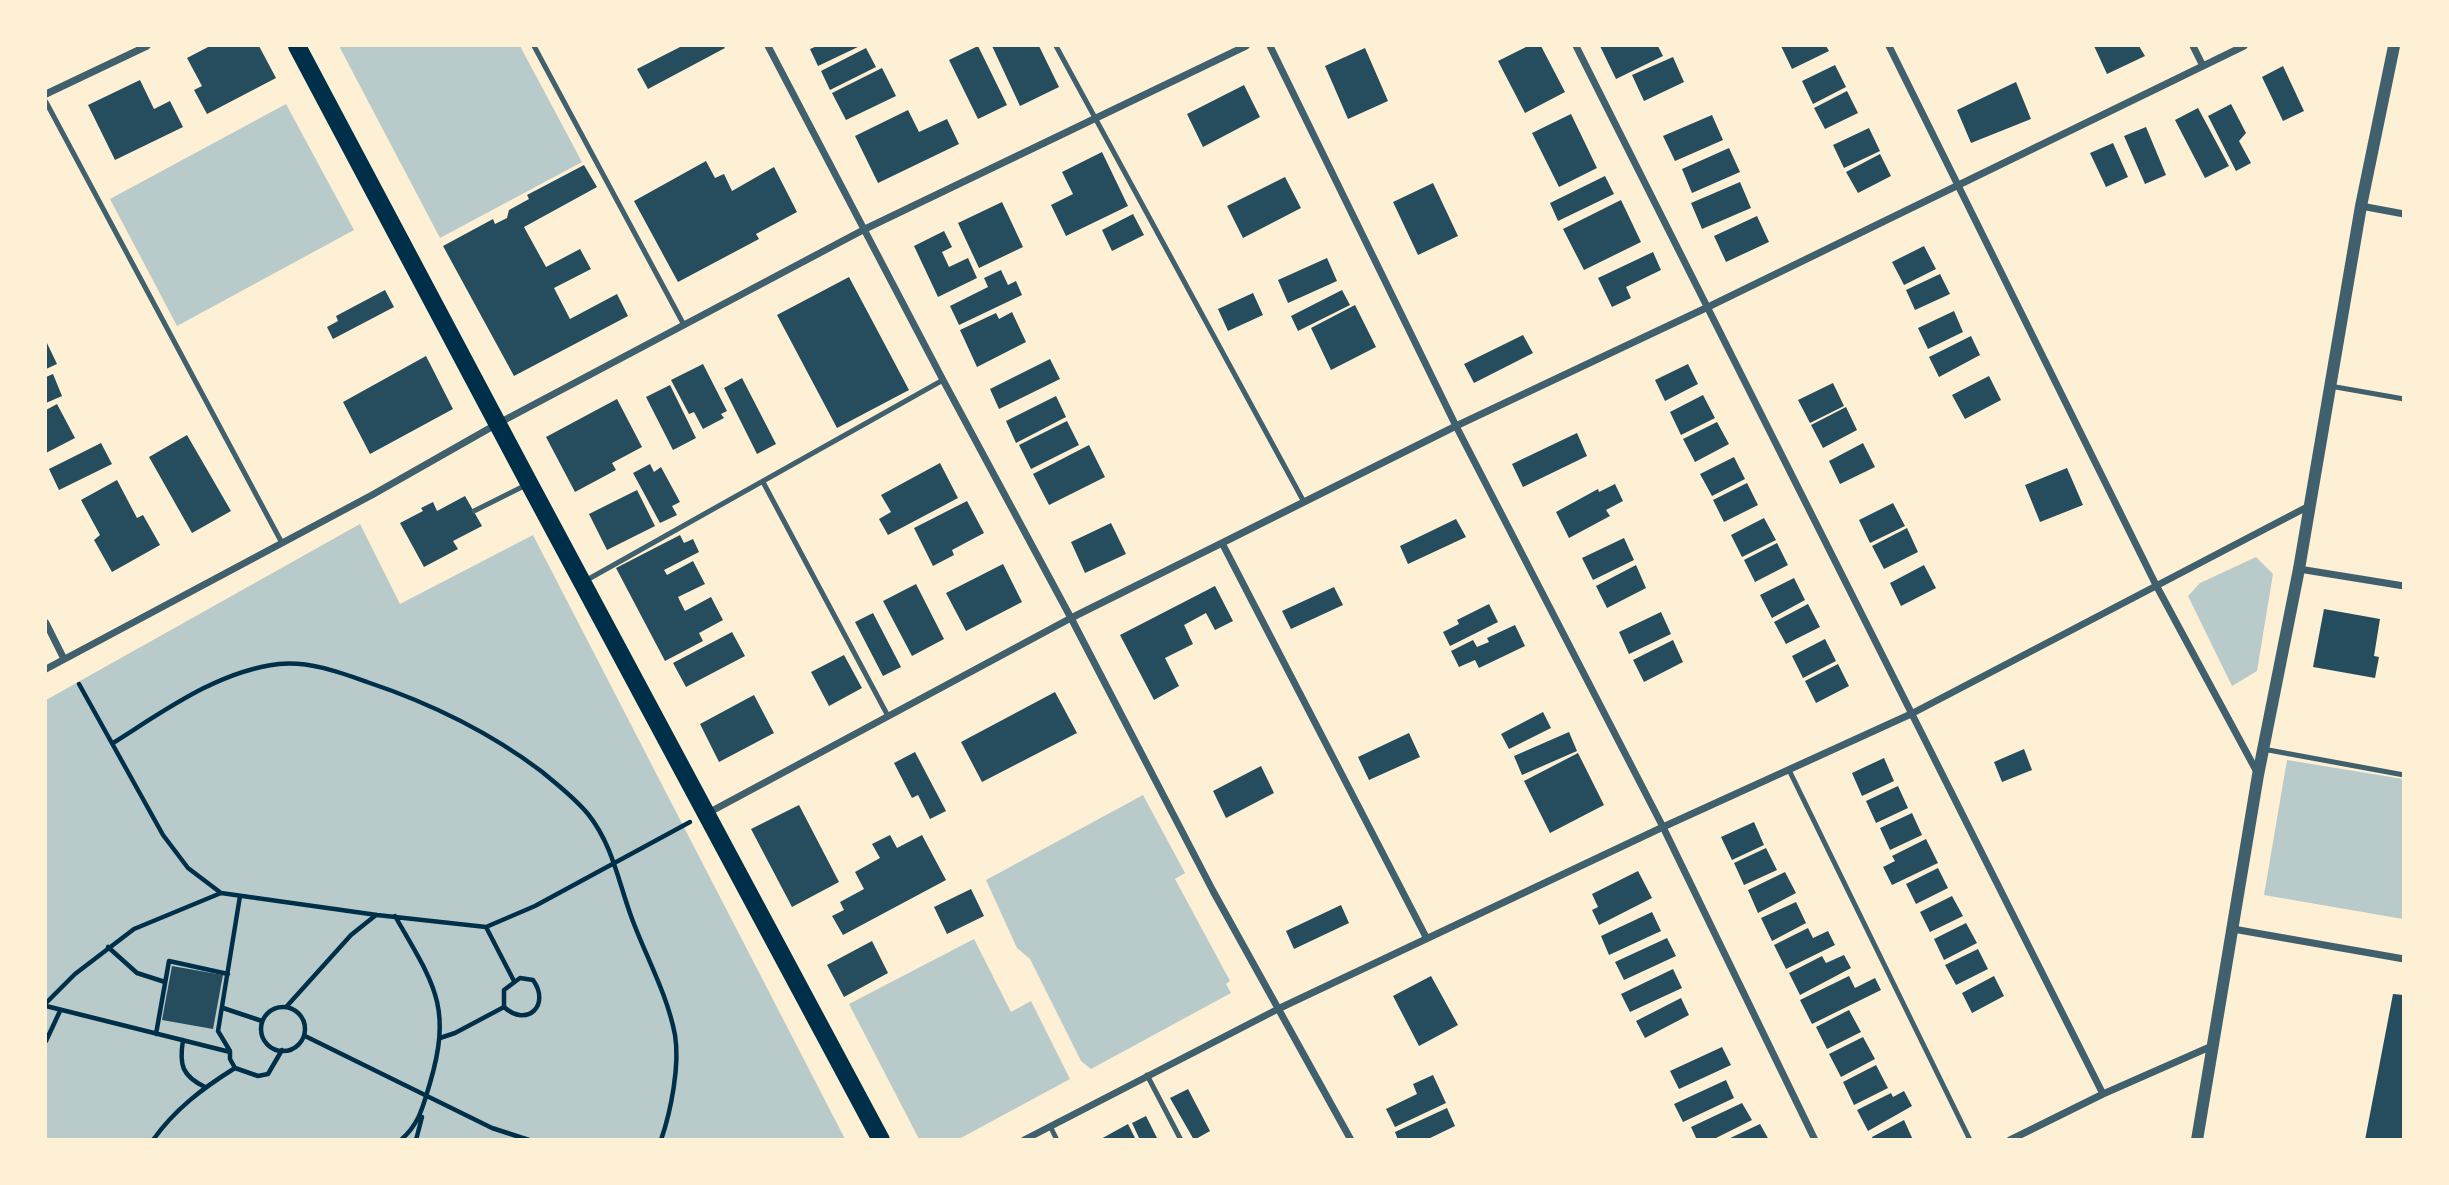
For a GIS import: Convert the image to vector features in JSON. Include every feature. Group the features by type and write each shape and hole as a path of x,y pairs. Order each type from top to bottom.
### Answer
{"main road":[{"path":"297,46 881,1139"}],"street":[{"path":"46,94 147,46"},
{"path":"768,46 1213,891 1351,1139"},
{"path":"46,669 497,424 865,229 1245,46"},
{"path":"1270,46 1455,426 1663,827 1815,1139"},
{"path":"1576,46 2103,1094"},
{"path":"1889,46 2157,585 2258,775"},
{"path":"2193,46 2203,66"},
{"path":"706,814 1071,618 1222,542 1455,426 1708,307 2244,46"},
{"path":"2197,1139 2258,775 2299,569 2361,206 2394,46"},
{"path":"2361,206 2403,214"},
{"path":"1024,1139 1280,1008 1426,937 1911,714 2309,506"},
{"path":"1222,542 1426,937"},
{"path":"2299,569 2403,586"},
{"path":"46,623 64,659"},
{"path":"2233,929 2403,959"},
{"path":"2011,1139 2103,1094 2212,1046"}],"lane":[{"path":"534,46 684,325"},
{"path":"1056,46 1304,502"},
{"path":"46,102 282,543"},
{"path":"583,582 943,380"},
{"path":"2329,386 2403,399"},
{"path":"763,481 888,716"},
{"path":"474,511 529,484"},
{"path":"2263,749 2403,775"},
{"path":"1789,770 1970,1139"},
{"path":"1147,1075 1181,1139"},
{"path":"1050,1126 1057,1139"}],"path":[{"path":"113,743 208,687 244,671 281,664 327,668 432,706 481,730 520,756 556,783 587,812 602,834 615,864 630,915 666,1002 675,1037 674,1073 668,1119 661,1139"},
{"path":"79,684 163,835 188,868 221,893 486,927 535,906 706,814"},
{"path":"221,893 134,929 75,974 46,1004 60,1011 230,1052"},
{"path":"240,896 218,1031 230,1052 235,1068 258,1076 268,1074 282,1050"},
{"path":"286,1006 300,1013 305,1023 305,1036 292,1049 282,1050 273,1048 266,1042 262,1021 270,1010 286,1006 351,936 377,915"},
{"path":"395,916 425,969 438,999 440,1038 437,1060 416,1139"},
{"path":"486,927 514,981"},
{"path":"108,947 136,973 165,982"},
{"path":"156,1034 169,961 228,974"},
{"path":"520,978 533,980 540,989 540,1002 532,1013 522,1017 512,1015 504,1007 504,990 520,978"},
{"path":"440,1038 504,1007"},
{"path":"223,1008 262,1021"},
{"path":"46,1041 60,1011"},
{"path":"305,1036 492,1128 529,1139"},
{"path":"183,1040 182,1062 185,1072 191,1080 205,1087"},
{"path":"153,1139 165,1123 205,1087 235,1068"},
{"path":"401,1139 412,1130 423,1111"}],"shaded area":[{"path":"339,46 520,46 582,162 440,238"},
{"path":"286,104 354,230 177,326 110,199"},
{"path":"360,524 400,604 533,535 845,1139 46,1139 46,700"},
{"path":"2256,557 2273,574 2257,671 2232,686 2188,596 2200,583"},
{"path":"2287,760 2403,779 2403,919 2264,895"},
{"path":"1143,795 1185,873 1175,879 1230,981 1226,984 1231,993 1091,1069 1081,1061 1030,959 1017,948 986,880"},
{"path":"974,939 1011,1012 1031,1001 1070,1079 959,1139 919,1139 849,1004"}],"building":[{"path":"210,46 259,46 276,78 207,114 194,90 202,86 187,58"},
{"path":"682,46 725,48 648,89 637,69"},
{"path":"817,46 860,46 818,66 810,49"},
{"path":"978,46 1007,105 978,119 949,60"},
{"path":"992,46 1039,46 1059,87 1020,106"},
{"path":"1528,46 1541,46 1565,92 1525,113 1498,61"},
{"path":"1600,46 1658,46 1663,56 1616,79"},
{"path":"1781,46 1826,46 1829,51 1792,69"},
{"path":"2094,46 2139,46 2145,56 2107,74"},
{"path":"866,48 876,67 830,90 821,71"},
{"path":"1365,48 1388,101 1348,119 1325,66"},
{"path":"1673,57 1684,82 1644,101 1632,75"},
{"path":"1835,65 1846,87 1813,104 1802,81"},
{"path":"2283,66 2304,111 2283,121 2262,77"},
{"path":"882,68 896,96 846,120 832,93"},
{"path":"140,80 154,109 170,101 183,127 115,160 88,105"},
{"path":"2016,82 2031,119 1971,143 1957,110"},
{"path":"1244,85 1260,117 1203,147 1187,114"},
{"path":"1847,91 1858,113 1825,129 1814,108"},
{"path":"2231,104 2246,133 2239,141 2251,163 2236,171 2208,116"},
{"path":"2198,108 2229,166 2205,178 2175,120"},
{"path":"908,110 919,132 947,119 959,144 878,183 855,136"},
{"path":"1571,114 1597,168 1559,187 1532,133"},
{"path":"1712,115 1723,140 1675,161 1663,136"},
{"path":"2146,127 2166,175 2145,184 2124,136"},
{"path":"1869,128 1880,151 1844,168 1833,145"},
{"path":"2113,143 2128,177 2106,187 2090,153"},
{"path":"1729,148 1740,172 1692,193 1682,169"},
{"path":"1102,152 1128,206 1066,236 1051,205 1073,194 1062,172"},
{"path":"1880,154 1891,176 1858,193 1846,172"},
{"path":"706,161 715,178 724,174 732,191 774,167 797,212 756,234 759,239 678,282 634,201"},
{"path":"584,165 597,187 524,227 546,267 580,249 591,269 554,288 570,319 617,294 628,316 514,376 443,246 493,219 495,224 507,218 509,210 529,199 527,195"},
{"path":"1605,176 1614,194 1558,221 1550,203"},
{"path":"1285,177 1301,208 1243,238 1227,206"},
{"path":"1740,182 1751,208 1702,229 1691,203"},
{"path":"1433,183 1458,236 1418,255 1393,202"},
{"path":"1621,200 1641,242 1584,270 1563,229"},
{"path":"1002,202 1023,247 979,268 958,223"},
{"path":"1133,214 1144,235 1112,251 1102,230"},
{"path":"1757,216 1769,242 1726,262 1714,236"},
{"path":"944,231 952,247 942,252 949,267 968,258 977,278 938,297 914,246"},
{"path":"1924,246 1936,269 1904,285 1892,262"},
{"path":"1653,252 1661,270 1626,287 1631,298 1612,307 1598,278"},
{"path":"1327,258 1337,281 1288,303 1278,280"},
{"path":"1001,270 1008,285 1016,281 1022,295 959,325 950,306 988,287 984,278"},
{"path":"1940,274 1950,294 1915,310 1906,290"},
{"path":"849,277 909,390 837,428 777,315"},
{"path":"385,290 394,307 333,339 327,327 338,321 336,316"},
{"path":"1342,290 1350,305 1298,331 1291,316"},
{"path":"1253,293 1263,315 1228,331 1218,309"},
{"path":"1355,305 1376,347 1331,370 1311,328"},
{"path":"1954,311 1963,332 1928,349 1918,328"},
{"path":"1012,312 1026,342 977,367 960,330 996,313 999,319"},
{"path":"1523,335 1533,353 1474,383 1464,364"},
{"path":"1971,336 1980,355 1939,377 1929,357"},
{"path":"46,341 57,364 46,369"},
{"path":"426,356 453,409 370,454 343,402"},
{"path":"1050,359 1060,379 999,409 990,389"},
{"path":"703,364 727,411 721,414 724,418 703,429 694,412 689,414 671,380"},
{"path":"1688,364 1698,384 1665,401 1655,380"},
{"path":"53,374 62,396 46,403 46,377"},
{"path":"1989,376 2001,400 1965,419 1952,395"},
{"path":"742,378 776,444 757,454 724,388"},
{"path":"1833,383 1844,406 1810,423 1798,400"},
{"path":"670,385 696,438 673,450 646,397"},
{"path":"1703,395 1715,418 1681,435 1670,412"},
{"path":"1056,396 1066,417 1016,443 1006,421"},
{"path":"617,399 642,447 612,463 616,470 575,492 546,437"},
{"path":"57,404 75,438 46,453 46,410"},
{"path":"1846,407 1857,430 1823,448 1811,425"},
{"path":"1067,421 1079,445 1031,469 1019,445"},
{"path":"1717,422 1729,444 1695,462 1683,439"},
{"path":"1577,433 1587,456 1523,487 1512,464"},
{"path":"187,435 231,511 192,533 149,457"},
{"path":"101,443 112,464 59,490 49,469"},
{"path":"1863,443 1875,467 1840,484 1829,461"},
{"path":"1089,445 1105,477 1049,505 1033,474"},
{"path":"1734,457 1745,479 1712,496 1700,474"},
{"path":"940,463 958,498 888,535 879,519 891,512 881,495"},
{"path":"650,464 654,472 661,467 680,502 672,506 677,515 660,523 633,473"},
{"path":"2067,468 2083,505 2040,522 2025,485"},
{"path":"117,480 137,518 143,515 160,545 112,572 94,540 100,535 81,500"},
{"path":"1747,483 1758,505 1724,522 1713,500"},
{"path":"1615,484 1623,501 1606,510 1610,516 1569,538 1556,512 1598,489 1599,492"},
{"path":"637,490 655,526 607,550 589,514"},
{"path":"465,496 482,526 453,541 458,549 424,567 400,523 423,511 421,508 433,502 437,511"},
{"path":"967,501 984,533 952,550 954,555 933,566 914,528"},
{"path":"1893,503 1905,526 1870,543 1859,520"},
{"path":"1764,518 1776,540 1742,557 1731,535"},
{"path":"1456,519 1466,537 1408,564 1400,546"},
{"path":"1111,523 1126,554 1085,573 1071,542"},
{"path":"1907,528 1918,552 1884,569 1872,546"},
{"path":"680,535 684,543 693,539 699,552 664,570 667,575 693,561 705,584 678,597 685,611 711,597 723,620 699,633 703,641 665,661 616,568"},
{"path":"1624,538 1634,560 1593,580 1582,558"},
{"path":"1777,543 1788,565 1755,582 1744,560"},
{"path":"1003,564 1022,602 966,631 946,593"},
{"path":"1636,565 1646,588 1607,608 1596,586"},
{"path":"1924,565 1936,588 1901,606 1890,583"},
{"path":"1794,578 1805,600 1772,618 1760,595"},
{"path":"916,584 944,639 912,656 883,601"},
{"path":"1215,586 1233,621 1215,630 1206,613 1184,625 1193,644 1165,658 1179,686 1154,700 1120,635"},
{"path":"1334,587 1343,605 1291,629 1282,611"},
{"path":"1489,604 1498,622 1450,646 1443,632 1459,624 1457,620"},
{"path":"1808,604 1820,627 1786,644 1774,622"},
{"path":"2324,609 2380,619 2374,656 2379,657 2375,678 2313,667"},
{"path":"1661,612 1671,634 1629,654 1619,632"},
{"path":"873,613 901,667 883,676 855,622"},
{"path":"1515,625 1525,646 1479,668 1475,660 1459,667 1451,651 1473,640 1477,647 1489,642 1487,638"},
{"path":"732,632 745,656 686,687 673,663"},
{"path":"1825,639 1836,661 1803,678 1792,656"},
{"path":"1673,640 1683,662 1644,682 1633,660"},
{"path":"844,655 862,688 829,706 811,672"},
{"path":"1838,664 1849,686 1816,703 1805,681"},
{"path":"1055,692 1077,733 982,782 961,742"},
{"path":"754,695 774,733 719,762 700,724"},
{"path":"1543,712 1551,728 1509,749 1501,734"},
{"path":"1569,732 1577,751 1522,775 1514,756"},
{"path":"1409,733 1420,757 1369,780 1358,757"},
{"path":"2024,749 2032,770 2002,782 1994,762"},
{"path":"915,752 946,811 930,819 918,795 912,798 894,763"},
{"path":"1578,753 1604,805 1550,833 1524,781"},
{"path":"1884,758 1894,781 1862,796 1852,773"},
{"path":"1261,766 1274,793 1226,818 1213,791"},
{"path":"1898,786 1908,808 1876,823 1866,801"},
{"path":"799,805 839,882 792,907 751,829"},
{"path":"1912,813 1922,835 1890,850 1880,828"},
{"path":"1754,822 1764,845 1732,860 1721,837"},
{"path":"890,835 897,848 922,835 946,880 843,935 832,916 844,910 840,902 864,889 855,872 880,858 872,844"},
{"path":"1926,839 1938,863 1892,885 1883,867 1895,861 1892,856"},
{"path":"1766,848 1777,870 1744,885 1734,863"},
{"path":"1938,868 1948,888 1916,904 1906,884"},
{"path":"1638,871 1652,898 1599,925 1592,910 1598,907 1592,894"},
{"path":"1785,872 1796,893 1758,913 1748,890"},
{"path":"971,889 984,916 947,934 934,907"},
{"path":"1952,896 1963,916 1930,932 1920,912"},
{"path":"1796,902 1806,923 1772,941 1761,918"},
{"path":"1341,905 1349,923 1294,949 1286,931"},
{"path":"1652,912 1661,931 1609,955 1601,936"},
{"path":"1966,923 1977,943 1944,960 1934,939"},
{"path":"1808,928 1813,938 1828,931 1835,945 1786,969 1774,945"},
{"path":"1667,938 1676,956 1624,980 1615,962"},
{"path":"872,941 888,973 844,997 827,965"},
{"path":"1978,949 1988,969 1956,985 1945,965"},
{"path":"1844,955 1851,968 1800,995 1789,973 1822,956 1826,963"},
{"path":"172,966 223,975 213,1029 162,1020"},
{"path":"1673,969 1682,988 1630,1012 1621,994"},
{"path":"1431,976 1458,1025 1419,1046 1393,996"},
{"path":"1849,976 1855,988 1875,978 1881,990 1812,1024 1800,1000"},
{"path":"1994,976 2004,996 1972,1013 1962,993"},
{"path":"2393,994 2404,995 2404,1140 2365,1140"},
{"path":"1681,998 1689,1015 1645,1038 1636,1021"},
{"path":"1849,1010 1861,1032 1827,1049 1816,1027"},
{"path":"1863,1037 1875,1059 1841,1077 1829,1054"},
{"path":"1722,1047 1731,1065 1679,1089 1670,1071"},
{"path":"1876,1065 1888,1088 1854,1105 1843,1082"},
{"path":"1433,1075 1446,1103 1395,1127 1386,1109 1417,1094 1413,1084"},
{"path":"1726,1080 1734,1098 1683,1122 1674,1104"},
{"path":"1188,1089 1210,1131 1194,1140 1170,1098"},
{"path":"1904,1091 1912,1106 1868,1131 1857,1110 1891,1093 1893,1097"},
{"path":"1742,1103 1752,1120 1712,1140 1697,1140 1691,1127"},
{"path":"1447,1108 1455,1126 1426,1140 1398,1140 1395,1132"},
{"path":"1146,1116 1158,1140 1140,1140 1132,1123"},
{"path":"1904,1120 1913,1140 1873,1140 1872,1137"},
{"path":"1128,1124 1136,1140 1099,1140"},
{"path":"1760,1124 1769,1140 1726,1140"}]}
